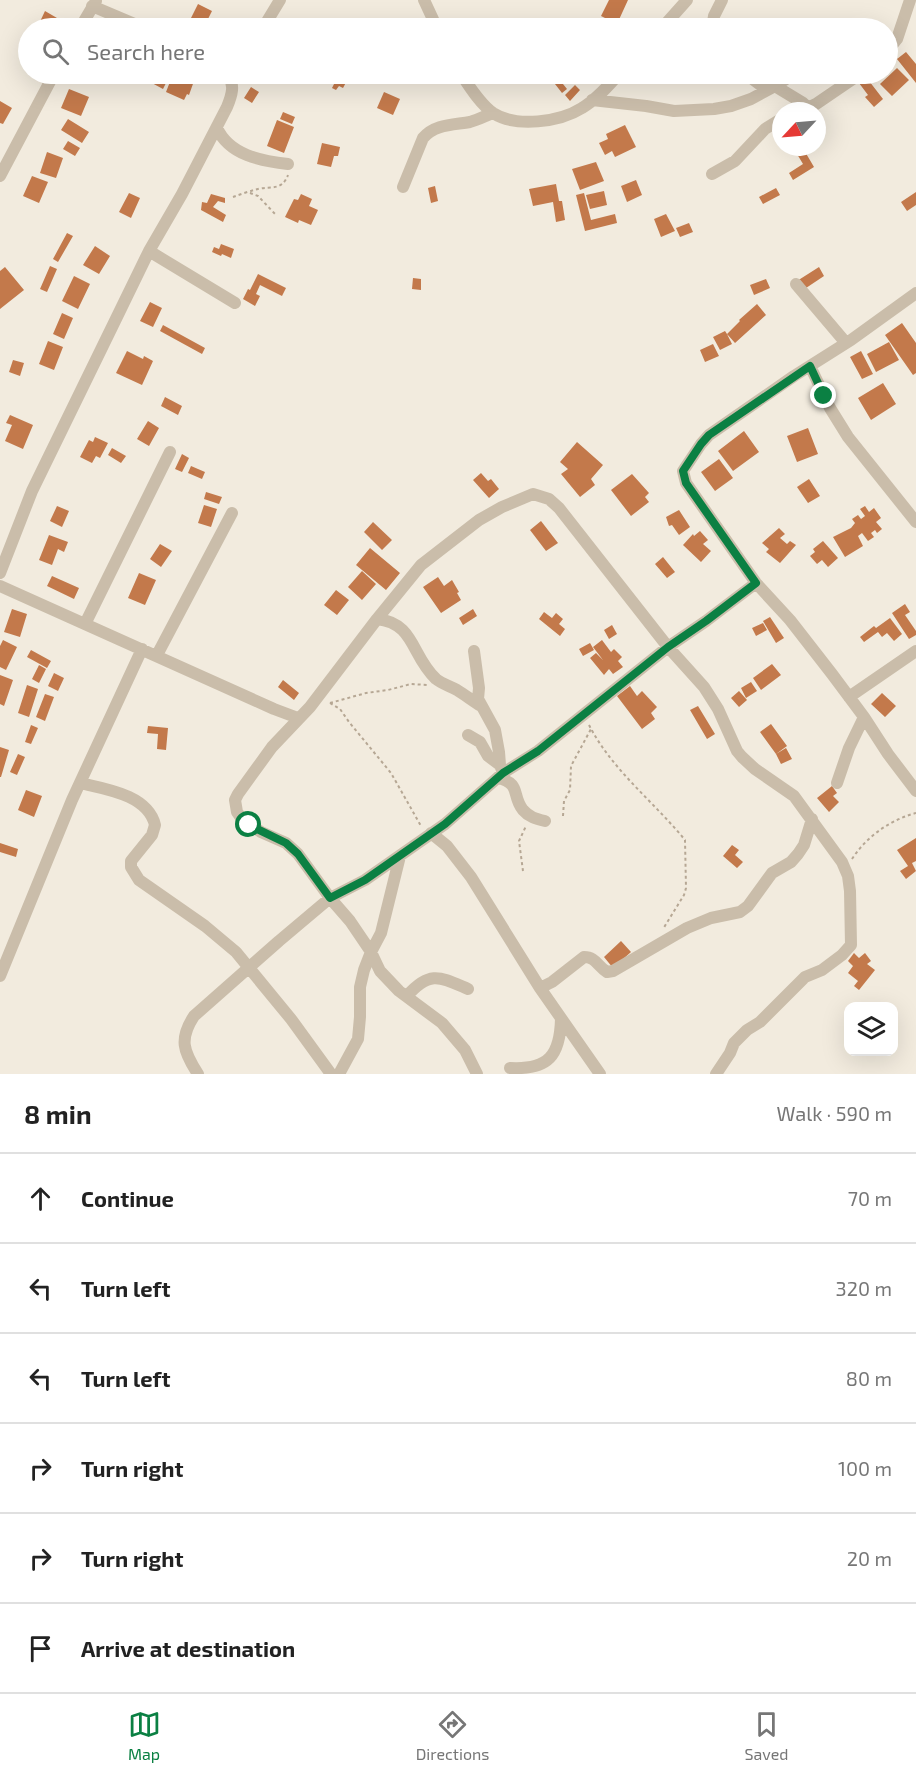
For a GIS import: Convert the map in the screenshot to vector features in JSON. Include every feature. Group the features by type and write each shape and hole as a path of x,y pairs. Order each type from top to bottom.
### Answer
{"street":[{"path":"269,18 280,0"},
{"path":"424,0 432,18"},
{"path":"671,18 687,0"},
{"path":"714,18 722,0"},
{"path":"898,36 910,0"},
{"path":"86,18 94,3 124,18"},
{"path":"0,176 49,84"},
{"path":"0,573 32,491 149,251 217,128 232,95 232,84"},
{"path":"468,84 493,112 511,120 544,121 566,116 583,108 609,84"},
{"path":"764,84 794,102"},
{"path":"592,100 674,111 693,111 732,106 751,99 778,84"},
{"path":"817,102 841,84"},
{"path":"404,187 423,138 428,133 436,128 472,122 493,112"},
{"path":"712,174 735,160 772,125"},
{"path":"217,128 222,139 236,150 272,162 288,164"},
{"path":"149,251 235,303"},
{"path":"796,284 846,343"},
{"path":"916,293 709,435 683,471 686,483 756,583 790,620 864,717 916,791"},
{"path":"810,366 830,408 848,437 916,522"},
{"path":"86,624 170,452"},
{"path":"477,1074 465,1050 442,1023 399,991 380,971 350,921 298,854 286,843 249,825 237,812 235,800 272,747 310,707 421,565 479,520 533,494 549,499 559,508 668,647 704,687 737,751 755,769 794,796 842,862 848,876 851,945 842,956 822,970 805,977 760,1022 747,1030 735,1043 716,1074"},
{"path":"157,655 232,513"},
{"path":"198,1074 186,1051 184,1036 186,1029 194,1016 279,941 330,898 365,880 445,824 500,772 538,751 668,647 756,583"},
{"path":"0,586 298,718"},
{"path":"377,619 387,620 399,626 408,636 422,664 438,681 456,689 480,706 495,730 500,752 500,772"},
{"path":"0,976 80,783 142,649"},
{"path":"474,651 480,706"},
{"path":"849,697 916,651"},
{"path":"837,783 849,748 864,717"},
{"path":"468,735 480,742 500,772 512,784 522,808 528,814 545,821"},
{"path":"80,783 118,794 142,804 150,811 155,825 152,835 130,861 134,874 147,886 205,926 236,952 291,1019 331,1074"},
{"path":"540,988 552,982 584,957 591,957 607,972 613,971 687,928 725,914 740,912 748,906 772,873 791,862 798,854 804,845 812,819"},
{"path":"429,835 447,846 471,877 540,988 600,1074"},
{"path":"339,1074 358,1039 360,987 370,952 381,933 400,856"},
{"path":"407,996 417,985 436,978 445,979 468,989"},
{"path":"510,1068 537,1066 552,1057 560,1041 561,1019"}],"path":[{"path":"233,197 260,189 273,189 284,182 288,176 290,166 288,164"},
{"path":"250,193 258,196 276,215"},
{"path":"429,835 391,773 340,709 330,703 366,693 411,684 428,685 438,681"},
{"path":"584,715 597,740 643,796 686,840 684,896 663,928 654,948"},
{"path":"563,816 564,801 570,790 571,766 591,729"},
{"path":"848,876 850,863 867,840 890,824 916,813"},
{"path":"523,871 519,841 526,826 528,814"}],"building":[{"path":"609,0 628,0 620,18 601,16"},
{"path":"198,4 212,11 208,18 191,18"},
{"path":"45,11 57,18 42,18"},
{"path":"906,52 916,64 916,83 898,60"},
{"path":"898,69 909,80 892,96 880,84 898,84"},
{"path":"154,84 166,84 163,89"},
{"path":"169,84 193,84 189,95 187,94 184,100 166,92"},
{"path":"334,84 345,84 343,88 339,86 336,90 332,88"},
{"path":"555,84 563,84 567,89 562,93"},
{"path":"860,84 871,84 883,99 874,107 865,97 868,95"},
{"path":"575,85 580,90 570,101 565,95"},
{"path":"251,87 259,92 252,103 244,98"},
{"path":"69,89 89,97 81,116 61,108"},
{"path":"384,92 400,99 393,115 377,108"},
{"path":"0,101 12,108 3,124 0,123"},
{"path":"283,112 295,117 292,124 280,119"},
{"path":"68,119 89,132 82,143 61,130"},
{"path":"277,120 294,127 284,153 267,146"},
{"path":"625,125 636,147 615,157 612,151 605,155 599,143 608,139 606,134"},
{"path":"68,141 80,148 75,156 63,149"},
{"path":"322,143 340,147 338,156 334,156 331,167 317,164"},
{"path":"47,152 63,158 56,178 40,173"},
{"path":"798,156 808,156 814,167 793,180 789,173 803,164"},
{"path":"596,162 604,181 580,190 572,169"},
{"path":"32,176 48,182 39,203 23,196"},
{"path":"636,180 642,195 627,202 621,186"},
{"path":"556,184 565,220 556,222 553,202 533,206 529,189"},
{"path":"435,186 438,201 431,203 428,188"},
{"path":"776,188 780,195 763,204 759,197"},
{"path":"604,191 607,205 590,209 586,195"},
{"path":"916,192 916,205 907,211 901,202"},
{"path":"129,193 140,198 131,218 119,212"},
{"path":"584,193 591,220 615,214 617,223 585,231 576,195"},
{"path":"211,194 225,198 225,203 218,201 213,207 226,215 223,222 201,210 202,202 207,203"},
{"path":"301,194 312,199 309,206 318,210 311,225 299,220 298,223 285,217 294,199 298,200"},
{"path":"666,214 675,231 661,237 654,219"},
{"path":"689,223 693,232 680,237 676,228"},
{"path":"67,233 73,236 58,262 53,259"},
{"path":"221,244 234,249 231,258 212,252 214,247 219,249"},
{"path":"95,246 110,256 99,274 83,265"},
{"path":"50,266 57,269 47,292 40,289"},
{"path":"5,267 24,290 0,309 0,271"},
{"path":"819,267 824,276 803,290 797,281"},
{"path":"258,274 286,288 282,296 260,285 256,294 260,296 255,306 243,299"},
{"path":"74,276 90,284 78,309 62,301"},
{"path":"413,278 421,279 421,290 412,289"},
{"path":"766,279 770,288 754,295 750,285"},
{"path":"150,302 162,308 153,327 140,321"},
{"path":"757,304 766,315 735,343 727,334"},
{"path":"62,313 73,318 64,339 53,334"},
{"path":"902,323 916,343 916,373 913,375 885,335"},
{"path":"163,325 205,348 202,354 160,331"},
{"path":"725,331 732,344 720,350 713,337"},
{"path":"48,341 63,347 54,370 39,364"},
{"path":"889,342 899,360 876,372 867,354"},
{"path":"713,344 719,356 705,362 700,350"},
{"path":"127,351 153,361 142,385 116,373"},
{"path":"861,351 873,374 862,379 850,357"},
{"path":"13,360 24,363 20,376 9,372"},
{"path":"883,383 896,404 871,420 858,398"},
{"path":"165,397 182,406 178,415 161,406"},
{"path":"10,415 33,425 23,449 5,441 12,425 6,423"},
{"path":"148,421 159,428 149,446 137,439"},
{"path":"808,428 818,454 797,462 787,436"},
{"path":"744,431 759,452 733,471 718,451"},
{"path":"95,437 108,443 100,458 96,456 92,463 80,457 89,440 93,442"},
{"path":"577,442 603,465 591,479 595,485 580,497 561,474 568,469 560,462"},
{"path":"112,448 126,456 121,463 108,455"},
{"path":"182,454 189,458 182,472 175,469"},
{"path":"719,459 733,478 715,491 701,472"},
{"path":"191,466 205,472 202,479 188,473"},
{"path":"481,473 488,481 491,479 499,489 489,498 473,480"},
{"path":"632,474 649,493 645,497 649,502 631,516 611,490"},
{"path":"809,479 820,496 808,503 797,487"},
{"path":"206,492 222,497 219,504 204,499"},
{"path":"204,505 217,509 211,527 198,523"},
{"path":"57,506 69,511 62,527 50,521"},
{"path":"865,506 869,512 874,508 881,518 876,522 882,529 877,533 875,530 871,533 874,537 868,541 862,533 858,536 863,546 845,557 833,537 851,528 855,523 852,519 858,515 861,519 865,516 860,509"},
{"path":"679,510 690,527 679,535 672,525 669,526 666,517"},
{"path":"541,521 558,543 546,551 530,530"},
{"path":"373,522 392,540 382,550 364,532"},
{"path":"779,528 785,534 780,538 787,544 790,541 796,545 780,563 766,552 769,549 762,543"},
{"path":"700,531 708,540 703,544 711,551 701,562 683,545 693,534 694,536"},
{"path":"49,535 68,542 64,552 58,549 52,565 39,560"},
{"path":"823,541 838,558 828,567 822,560 817,564 810,556 815,552 813,549"},
{"path":"160,544 172,551 161,567 150,559"},
{"path":"370,548 400,573 386,590 356,565"},
{"path":"663,557 675,572 667,578 655,564"},
{"path":"362,571 376,584 362,600 348,587"},
{"path":"139,573 156,580 145,605 128,598"},
{"path":"52,576 79,588 74,599 47,586"},
{"path":"438,577 444,586 452,580 461,600 441,613 423,587"},
{"path":"336,590 349,600 337,615 324,605"},
{"path":"905,604 910,612 905,615 916,631 916,635 909,639 892,613"},
{"path":"12,609 27,614 20,637 4,632"},
{"path":"473,609 477,616 463,625 459,618"},
{"path":"544,612 552,618 556,613 563,619 559,624 565,629 560,636 539,619"},
{"path":"770,617 784,638 776,643 763,621"},
{"path":"890,618 902,634 894,641 887,633 882,637 878,632 864,642 860,637 874,626 876,628"},
{"path":"763,623 767,630 756,636 752,628"},
{"path":"612,625 617,634 609,639 604,630"},
{"path":"3,640 17,647 6,670 0,667 0,646"},
{"path":"602,640 611,652 614,649 622,657 618,661 623,667 613,674 609,669 604,675 590,658 596,653 603,660 593,647"},
{"path":"590,643 594,650 583,656 579,649"},
{"path":"31,650 51,661 47,668 27,657"},
{"path":"772,664 781,675 761,690 753,678"},
{"path":"39,665 46,669 39,683 32,679"},
{"path":"54,673 64,678 58,691 48,686"},
{"path":"0,675 13,680 4,706 0,704"},
{"path":"283,680 299,693 294,700 278,687"},
{"path":"751,682 757,691 746,698 741,688"},
{"path":"27,685 38,689 29,717 18,713"},
{"path":"630,686 637,696 642,691 657,707 651,713 655,719 642,729 617,696"},
{"path":"739,691 747,700 739,707 731,698"},
{"path":"882,693 896,706 885,717 871,704"},
{"path":"45,694 54,697 45,721 36,717"},
{"path":"698,706 715,734 707,739 690,710"},
{"path":"771,724 787,746 776,754 760,732"},
{"path":"31,725 38,728 31,744 25,742"},
{"path":"148,726 168,728 166,750 157,749 158,734 147,733"},
{"path":"0,747 9,750 1,777 0,777"},
{"path":"786,748 792,759 781,764 776,754"},
{"path":"18,754 25,757 17,775 10,772"},
{"path":"832,786 837,793 833,796 839,802 829,812 817,798"},
{"path":"26,790 42,796 34,817 18,810"},
{"path":"916,838 916,861 912,863 916,871 906,879 900,871 908,866 897,850"},
{"path":"0,843 18,849 16,857 0,852"},
{"path":"732,845 739,850 735,855 743,862 737,868 723,856"},
{"path":"621,941 631,952 613,968 604,957"},
{"path":"854,953 859,958 865,953 871,961 867,964 875,970 859,990 854,986 858,981 848,973 853,966 848,961"}],"route":[{"path":"249,825 286,843 298,854 330,898 365,880 445,824 503,773 538,751 668,647 756,583 686,483 683,471 687,462 709,435 810,366 824,396"}]}
